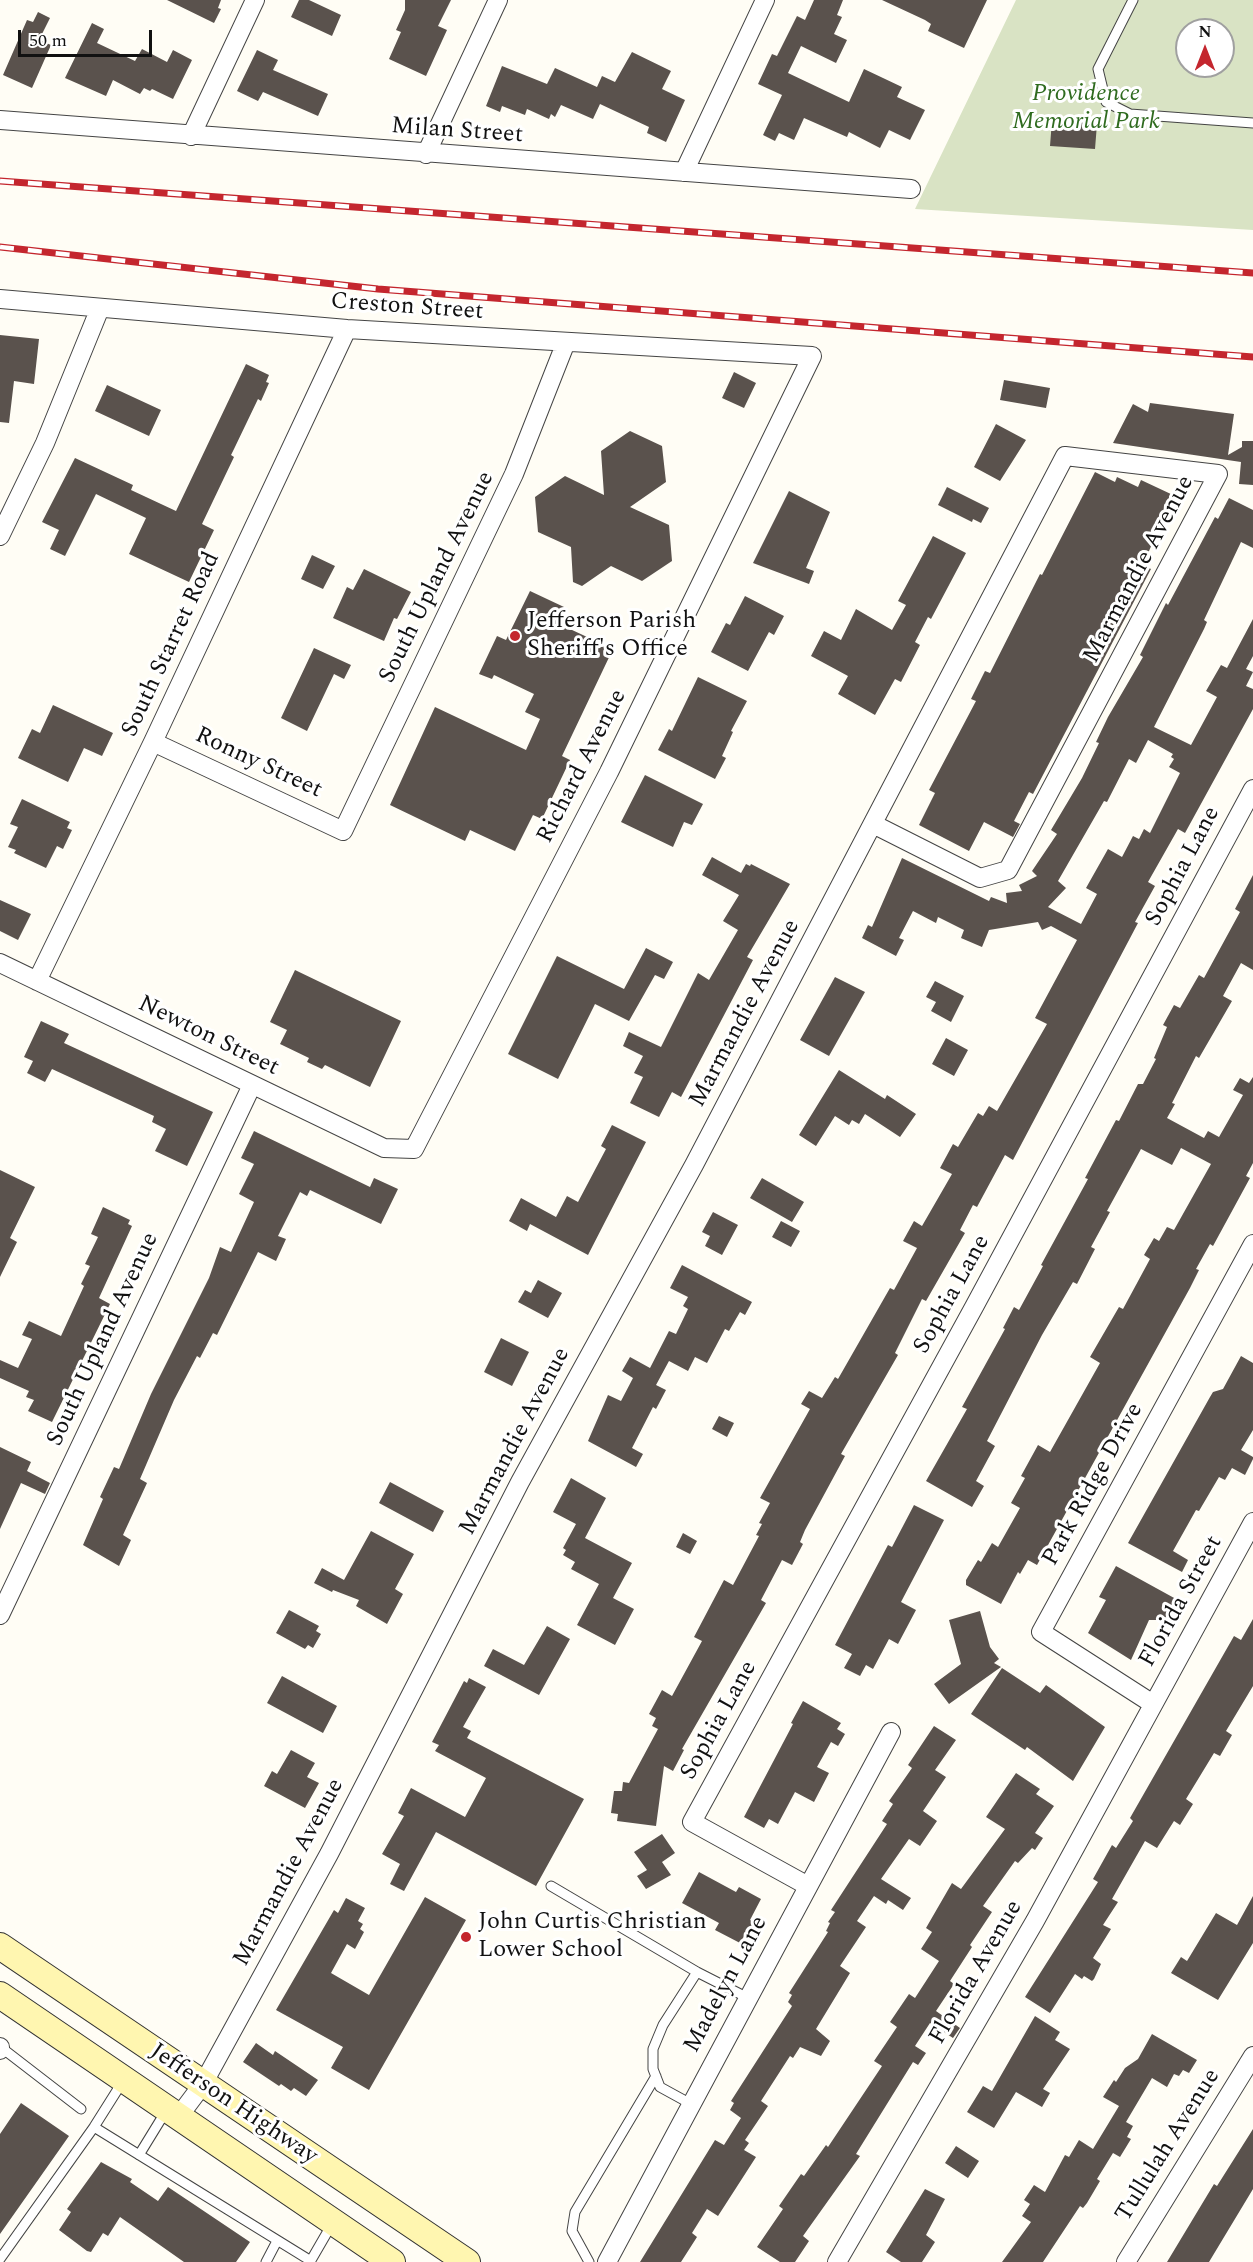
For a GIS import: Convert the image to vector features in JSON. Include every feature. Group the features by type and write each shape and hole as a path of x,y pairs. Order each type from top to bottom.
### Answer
{"main road":[{"name":"Jefferson Highway","path":"0,1946 467,2262"},
{"name":"Jefferson Highway","path":"0,1995 392,2262"}],"street":[{"path":"191,136 255,0"},
{"path":"426,154 498,0"},
{"path":"684,172 765,0"},
{"name":"Milan Street","path":"0,120 911,189"},
{"name":"Creston Street","path":"0,299 347,329 812,356"},
{"path":"0,536 45,443 100,308"},
{"name":"South Starret Road","path":"37,981 153,742 347,329"},
{"name":"South Upland Avenue","path":"343,831 514,474 566,342"},
{"name":"Richard Avenue","path":"396,1149 414,1149 609,771 812,356"},
{"name":"Marmandie Avenue","path":"173,2112 203,2085 329,1854 520,1482 699,1154 1065,456 1218,474 1008,870 980,878 873,824"},
{"name":"Ronny Street","path":"153,742 343,831"},
{"name":"Sophia Lane","path":"808,1886 692,1822 974,1307 1253,789"},
{"name":"Newton Street","path":"0,963 384,1148 396,1149"},
{"name":"South Upland Avenue","path":"0,1615 252,1085"},
{"name":"Park Ridge Drive","path":"1153,1704 1041,1632 1253,1244"},
{"name":"Florida Street","path":"1153,1704 1253,1522"},
{"name":"Florida Avenue","path":"837,2262 1035,1921 1153,1704"},
{"name":"Madelyn Lane","path":"607,2262 891,1732"},
{"name":"Tullulah Avenue","path":"1126,2262 1253,2056"}],"lane":[{"path":"1132,0 1098,69 1106,102 1130,114 1253,123"},
{"path":"551,1886 697,1972 748,1998"},
{"path":"691,2104 660,2087 656,2076 653,2049 667,2017 697,1972"},
{"path":"1,2048 81,2109"},
{"path":"590,2262 572,2231 574,2212 656,2076"},
{"path":"0,2259 94,2127 124,2079"},
{"path":"139,2155 173,2112"},
{"path":"94,2127 310,2262 334,2222"},
{"path":"266,2262 277,2241"}],"green space":[{"name":"Providence Memorial Park","path":"1016,0 1253,0 1253,230 915,209"}],"building":[{"path":"167,0 221,0 218,8 221,9 214,23"},
{"path":"299,0 309,0 341,15 332,36 291,17"},
{"path":"405,0 451,0 438,26 447,30 426,76 389,59 401,32 396,30 405,10"},
{"path":"814,0 843,0 837,15 842,17 834,34 847,40 836,63 801,46 788,73 849,102 864,69 902,87 897,97 925,110 910,140 889,130 880,148 849,132 847,137 804,118 794,140 779,133 775,141 763,135 782,95 758,84 772,54 777,56 797,16 805,20"},
{"path":"882,0 987,0 964,48 928,31 931,24 925,20"},
{"path":"38,12 50,18 39,40 51,45 32,88 3,75 27,20 33,22"},
{"path":"92,23 104,29 97,43 135,61 142,49 167,62 173,50 192,60 173,99 152,89 150,91 144,88 140,94 113,80 106,96 65,78"},
{"path":"257,50 278,60 273,70 328,94 318,116 263,92 258,101 237,91"},
{"path":"632,52 671,71 662,89 685,100 666,142 647,133 649,127 600,104 593,119 561,105 555,117 551,114 549,119 527,109 525,115 502,106 500,112 486,106 502,66 547,84 555,68 597,87 602,76 615,82"},
{"path":"1052,120 1083,120 1083,123 1097,124 1095,149 1050,146"},
{"path":"0,335 39,339 34,384 14,381 9,423 0,422"},
{"path":"246,364 269,375 266,382 269,383 261,401 258,399 231,455 234,457 202,524 214,530 189,582 129,554 146,518 96,494 65,556 50,549 59,530 42,522 75,458 133,485 131,490 176,511"},
{"path":"734,372 756,383 744,408 722,398"},
{"path":"1004,380 1050,388 1046,408 1000,400"},
{"path":"107,385 161,410 149,436 95,411"},
{"path":"1150,403 1234,414 1228,455 1242,447 1242,441 1253,441 1253,485 1239,484 1241,462 1113,443 1133,404 1148,412"},
{"path":"996,424 1026,440 1000,481 974,467"},
{"path":"630,431 662,446 666,482 630,507 669,525 672,561 642,581 611,566 582,586 573,582 571,547 538,532 535,497 565,476 604,495 601,451"},
{"path":"1095,472 1115,482 1117,477 1138,487 1141,480 1173,495 1143,565 1151,569 1033,794 1029,792 1014,821 1020,824 1013,837 984,822 969,851 919,825 935,793 929,790 976,701 971,699 985,671 990,673"},
{"path":"947,487 989,508 981,523 973,519 972,522 938,505"},
{"path":"789,491 830,512 806,568 814,571 809,584 753,563"},
{"path":"1229,498 1253,510 1253,548 1241,542 1204,620 1207,622 1204,629 1154,727 1191,745 1217,697 1206,691 1221,665 1227,668 1253,619 1253,656 1246,669 1253,672 1246,686 1253,689 1253,709 1185,833 1178,829 1148,882 1155,886 1135,922 1138,923 1013,1160 1005,1155 977,1207 973,1205 960,1230 965,1233 926,1301 922,1299 895,1353 898,1355 841,1454 845,1456 805,1530 800,1542 803,1544 792,1565 782,1560 761,1600 766,1603 682,1749 684,1750 673,1771 664,1766 656,1826 617,1821 618,1814 611,1813 614,1791 622,1791 623,1782 629,1783 658,1729 652,1726 656,1718 649,1714 662,1690 672,1696 702,1641 694,1637 724,1580 733,1585 759,1536 756,1535 762,1524 759,1523 770,1503 760,1498 810,1409 801,1404 809,1391 822,1398 835,1377 838,1379 890,1288 894,1290 917,1248 903,1241 914,1221 922,1226 952,1174 940,1168 953,1144 958,1147 978,1113 983,1116 989,1106 997,1111 1047,1024 1035,1018 1077,940 1051,926 1042,930 1038,922 989,930 982,947 961,938 964,930 938,917 936,923 913,911 899,938 904,940 896,956 862,938 868,925 872,927 902,858 989,901 991,897 1007,903 1006,893 1022,891 1019,885 1037,876 1032,871 1057,834 1051,830 1082,778 1099,743 1096,742 1108,717 1143,657 1140,655 1166,603 1168,605 1215,517 1218,519","holes":["1148,740 1173,754 1171,757 1174,759 1169,767 1180,773 1150,833 1144,829 1139,839 1133,836 1122,857 1108,849 1086,888 1097,894 1081,924 1048,907 1066,888 1058,881 1104,801 1107,802 1129,759 1136,763"]},
{"path":"933,536 966,553 931,619 928,617 915,642 920,645 901,682 895,679 875,715 838,694 848,676 811,656 824,631 841,640 856,609 892,630 906,605 898,601"},
{"path":"312,555 335,566 323,589 301,579"},
{"path":"364,569 411,592 397,619 394,618 384,641 333,618 347,587 353,590"},
{"path":"530,591 564,607 557,623 613,649 562,756 570,760 542,819 533,815 515,851 470,830 465,841 390,805 435,707 526,750 540,719 525,712 534,694 494,675 492,679 479,674 497,636 506,640"},
{"path":"745,596 784,616 774,635 769,632 748,671 711,652 726,623 730,625"},
{"path":"314,648 351,665 344,679 334,674 307,731 281,718"},
{"path":"698,677 747,701 731,731 733,732 722,756 726,758 715,779 658,750 669,729 672,731"},
{"path":"53,705 113,733 102,756 84,748 68,782 18,758 32,729 40,733"},
{"path":"645,775 703,804 692,825 684,822 673,847 621,822"},
{"path":"22,799 70,822 67,828 72,830 63,849 57,846 46,868 14,853 16,850 8,847 18,827 10,824"},
{"path":"712,857 741,873 746,864 750,866 751,864 790,884 747,957 753,960 681,1097 672,1092 659,1117 630,1103 643,1077 634,1073 643,1056 623,1046 629,1032 661,1047 698,973 709,980 738,930 723,921 739,895 702,875"},
{"path":"1253,875 1253,970 1241,963 1223,996 1232,1001 1199,1058 1196,1056 1172,1103 1175,1104 1167,1118 1204,1138 1208,1131 1219,1137 1243,1095 1233,1090 1240,1078 1249,1083 1253,1077 1253,1163 1246,1176 1250,1178 1213,1246 1210,1244 1196,1269 1199,1270 1190,1288 1037,1565 1028,1560 1020,1574 1018,1572 1001,1604 966,1585 966,1580 978,1560 981,1562 992,1543 998,1547 1020,1508 1011,1503 1025,1478 1021,1476 1038,1445 1050,1452 1100,1363 1090,1357 1119,1307 1123,1309 1150,1259 1144,1255 1154,1238 1159,1241 1167,1227 1174,1230 1211,1164 1181,1148 1172,1165 1141,1149 1107,1211 1110,1212 1091,1247 1095,1249 1077,1284 1073,1282 1042,1335 987,1441 995,1446 976,1481 984,1486 972,1507 926,1481 967,1409 962,1407 1005,1329 1003,1328 1014,1307 1019,1310 1088,1179 1085,1178 1116,1120 1119,1121 1138,1084 1143,1084 1156,1059 1154,1058 1167,1027 1163,1025 1174,1005 1180,1008 1199,975 1204,978 1240,912 1235,909"},
{"path":"0,900 31,914 18,940 0,931"},
{"path":"646,948 673,962 664,979 655,975 629,1021 595,1004 558,1079 508,1054 557,956 624,989"},
{"path":"295,970 401,1021 370,1087 325,1065 322,1069 307,1062 309,1058 280,1044 287,1030 270,1022"},
{"path":"835,977 865,992 829,1056 800,1040"},
{"path":"935,981 964,996 951,1022 931,1011 936,1002 926,997"},
{"path":"41,1021 69,1034 64,1043 213,1112 187,1166 155,1151 166,1129 152,1122 154,1116 52,1069 45,1082 27,1073 33,1061 24,1057"},
{"path":"946,1038 968,1050 954,1076 932,1064"},
{"path":"839,1070 885,1099 887,1095 916,1114 900,1137 865,1114 859,1124 852,1120 849,1125 835,1116 816,1146 799,1135"},
{"path":"612,1125 646,1142 588,1255 530,1224 527,1231 509,1221 521,1198 556,1217 567,1196 578,1202 606,1149 601,1146"},
{"path":"254,1131 370,1187 374,1178 398,1189 381,1224 310,1190 307,1196 300,1192 278,1236 286,1239 276,1261 258,1252 217,1335 213,1333 200,1358 197,1356 174,1400 140,1479 147,1483 123,1535 131,1540 119,1566 83,1545 103,1499 100,1497 114,1467 119,1469 151,1394 209,1278 220,1247 231,1252 254,1202 239,1194 254,1164 241,1158"},
{"path":"0,1170 35,1187 10,1238 17,1242 0,1277"},
{"path":"762,1178 804,1202 792,1222 750,1198"},
{"path":"103,1207 130,1220 128,1224 132,1226 99,1298 110,1304 52,1422 28,1411 34,1400 26,1397 29,1391 0,1378 0,1360 18,1368 32,1339 22,1335 29,1321 61,1336 84,1286 81,1284 90,1266 85,1264 98,1237 91,1234"},
{"path":"713,1212 738,1225 722,1255 705,1246 710,1236 702,1232"},
{"path":"781,1221 800,1231 791,1247 772,1237"},
{"path":"682,1265 752,1302 745,1315 740,1312 729,1331 725,1329 707,1363 695,1357 688,1371 669,1361 656,1385 666,1390 656,1409 653,1407 632,1448 643,1454 636,1467 588,1441 608,1395 621,1401 633,1378 622,1371 630,1357 650,1368 669,1331 676,1334 688,1309 683,1306 688,1297 670,1288"},
{"path":"538,1280 562,1293 548,1318 518,1302 525,1290 531,1293"},
{"path":"501,1338 529,1352 512,1386 484,1372"},
{"path":"1241,1356 1253,1363 1253,1430 1241,1450 1253,1459 1245,1475 1232,1468 1225,1480 1219,1477 1199,1511 1196,1510 1173,1551 1188,1560 1182,1572 1128,1543 1213,1392 1223,1389"},
{"path":"719,1416 734,1423 727,1437 712,1429"},
{"path":"0,1447 31,1462 27,1471 50,1483 45,1494 21,1483 0,1529"},
{"path":"571,1478 606,1498 585,1538 632,1563 613,1598 634,1609 615,1645 577,1625 599,1584 571,1569 575,1562 563,1555 566,1550 563,1548 576,1524 553,1512"},
{"path":"390,1482 444,1511 433,1532 379,1503"},
{"path":"914,1505 944,1520 901,1602 916,1610 898,1644 889,1639 873,1669 866,1665 860,1676 844,1668 852,1654 835,1645 888,1545 892,1547"},
{"path":"371,1531 414,1554 395,1589 403,1594 387,1624 356,1606 359,1600 333,1590 332,1592 314,1583 322,1568 344,1580"},
{"path":"683,1533 697,1541 690,1554 676,1547"},
{"path":"1116,1566 1176,1599 1165,1620 1149,1620 1131,1660 1088,1633 1106,1600 1099,1597"},
{"path":"289,1610 319,1626 316,1631 321,1634 313,1648 308,1645 305,1649 276,1633"},
{"path":"980,1611 990,1647 999,1659 994,1663 1001,1667 949,1704 934,1684 961,1664 949,1620"},
{"path":"1253,1619 1253,1686 1226,1731 1232,1735 1220,1756 1214,1753 1186,1799 1193,1804 1180,1825 1174,1821 1157,1848 1145,1841 1112,1899 1118,1902 1103,1925 1111,1929 1093,1958 1101,1964 1094,1979 1092,1981 1084,1976 1082,1979 1075,1974 1050,2013 1025,1997 1098,1882 1093,1879 1112,1845 1116,1848 1133,1821 1130,1818 1234,1636 1241,1640"},
{"path":"547,1626 570,1639 539,1695 484,1666 493,1649 524,1665"},
{"path":"1002,1668 1040,1693 1046,1685 1105,1727 1073,1781 1027,1747 1025,1750 971,1714"},
{"path":"282,1676 337,1706 323,1733 267,1703"},
{"path":"469,1678 486,1687 463,1727 471,1731 467,1738 584,1799 536,1886 436,1832 404,1891 390,1884 400,1864 382,1854 404,1816 398,1813 411,1788 465,1817 486,1778 435,1751 439,1745 432,1742 464,1681 467,1683"},
{"path":"803,1701 841,1723 837,1729 845,1734 838,1746 831,1742 817,1767 829,1773 814,1802 795,1792 778,1824 769,1819 764,1828 744,1817"},
{"path":"934,1726 956,1740 935,1770 946,1777 923,1811 937,1821 920,1846 909,1839 881,1879 911,1898 903,1910 888,1900 886,1904 874,1896 857,1921 866,1927 840,1966 850,1973 816,2029 830,2041 821,2056 800,2047 793,2058 790,2056 761,2101 768,2106 745,2140 749,2143 744,2150 756,2157 718,2216 707,2209 692,2233 697,2237 681,2262 640,2262 715,2140 724,2145 741,2118 730,2110 734,2103 731,2101 792,2006 788,2002 792,1995 789,1993 828,1932 826,1931 830,1923 828,1922 835,1912 831,1910 887,1824 882,1821 893,1804 889,1801 912,1768 908,1765"},
{"path":"291,1750 315,1763 307,1777 319,1783 305,1808 264,1786 272,1771 277,1774"},
{"path":"1016,1773 1040,1789 1036,1794 1054,1806 1035,1833 1043,1838 1035,1850 1032,1848 1018,1863 1015,1861 983,1906 992,1912 970,1945 972,1947 950,1981 954,1984 936,2011 960,2028 953,2038 930,2023 915,2046 926,2053 918,2065 913,2062 856,2154 860,2156 803,2236 809,2241 795,2262 780,2262 757,2247 783,2209 779,2206 801,2174 804,2176 826,2145 828,2147 882,2066 874,2061 897,2027 890,2022 909,1994 915,1998 939,1961 921,1949 932,1932 926,1928 952,1883 961,1889 1005,1829 986,1817"},
{"path":"662,1834 675,1853 662,1862 671,1875 646,1889 637,1876 647,1870 634,1852"},
{"path":"699,1872 736,1892 739,1887 761,1899 750,1920 758,1925 751,1937 745,1935 740,1943 715,1930 719,1923 682,1903"},
{"path":"1253,1896 1253,1943 1218,2000 1171,1973 1181,1957 1187,1961 1216,1913 1237,1925"},
{"path":"425,1897 466,1920 369,2090 331,2068 343,2047 276,2010 334,1910 338,1913 346,1898 365,1908 358,1921 363,1924 360,1929 364,1932 355,1949 347,1944 331,1973 369,1995"},
{"path":"1035,2016 1060,2032 1055,2040 1070,2049 1043,2089 1050,2093 1042,2107 1016,2092 994,2128 967,2112 983,2086 992,2091"},
{"path":"1152,2034 1197,2060 1189,2073 1183,2070 1179,2076 1174,2074 1167,2087 1152,2078 1126,2122 1133,2126 1127,2137 1131,2139 1120,2157 1113,2153 1097,2179 1100,2181 1087,2203 1083,2208 1080,2206 1043,2262 1002,2262 1031,2222 1022,2216 1030,2204 1024,2200 1034,2185 1045,2192 1065,2155 1069,2157 1079,2140 1093,2149 1119,2106 1103,2097 1125,2068 1138,2059"},
{"path":"256,2043 273,2055 275,2051 318,2080 306,2096 294,2088 291,2091 281,2084 279,2086 243,2062"},
{"path":"21,2103 69,2136 0,2234 0,2134"},
{"path":"1253,2129 1253,2189 1209,2262 1167,2262 1214,2184 1217,2186"},
{"path":"956,2146 979,2161 968,2178 945,2163"},
{"path":"101,2162 132,2179 130,2182 158,2201 168,2187 250,2242 236,2262 184,2262 120,2217 108,2236 103,2233 91,2252 87,2251 59,2230 71,2212 67,2209"},
{"path":"925,2189 945,2199 926,2235 935,2242 922,2262 901,2262 886,2252"}],"railway":[{"path":"0,181 1253,273"},
{"path":"0,247 378,289 1253,357"}],"place":[{"name":"Jefferson Parish Sheriff's Office","path":"515,636"},
{"name":"John Curtis Christian Lower School","path":"466,1937"}]}
